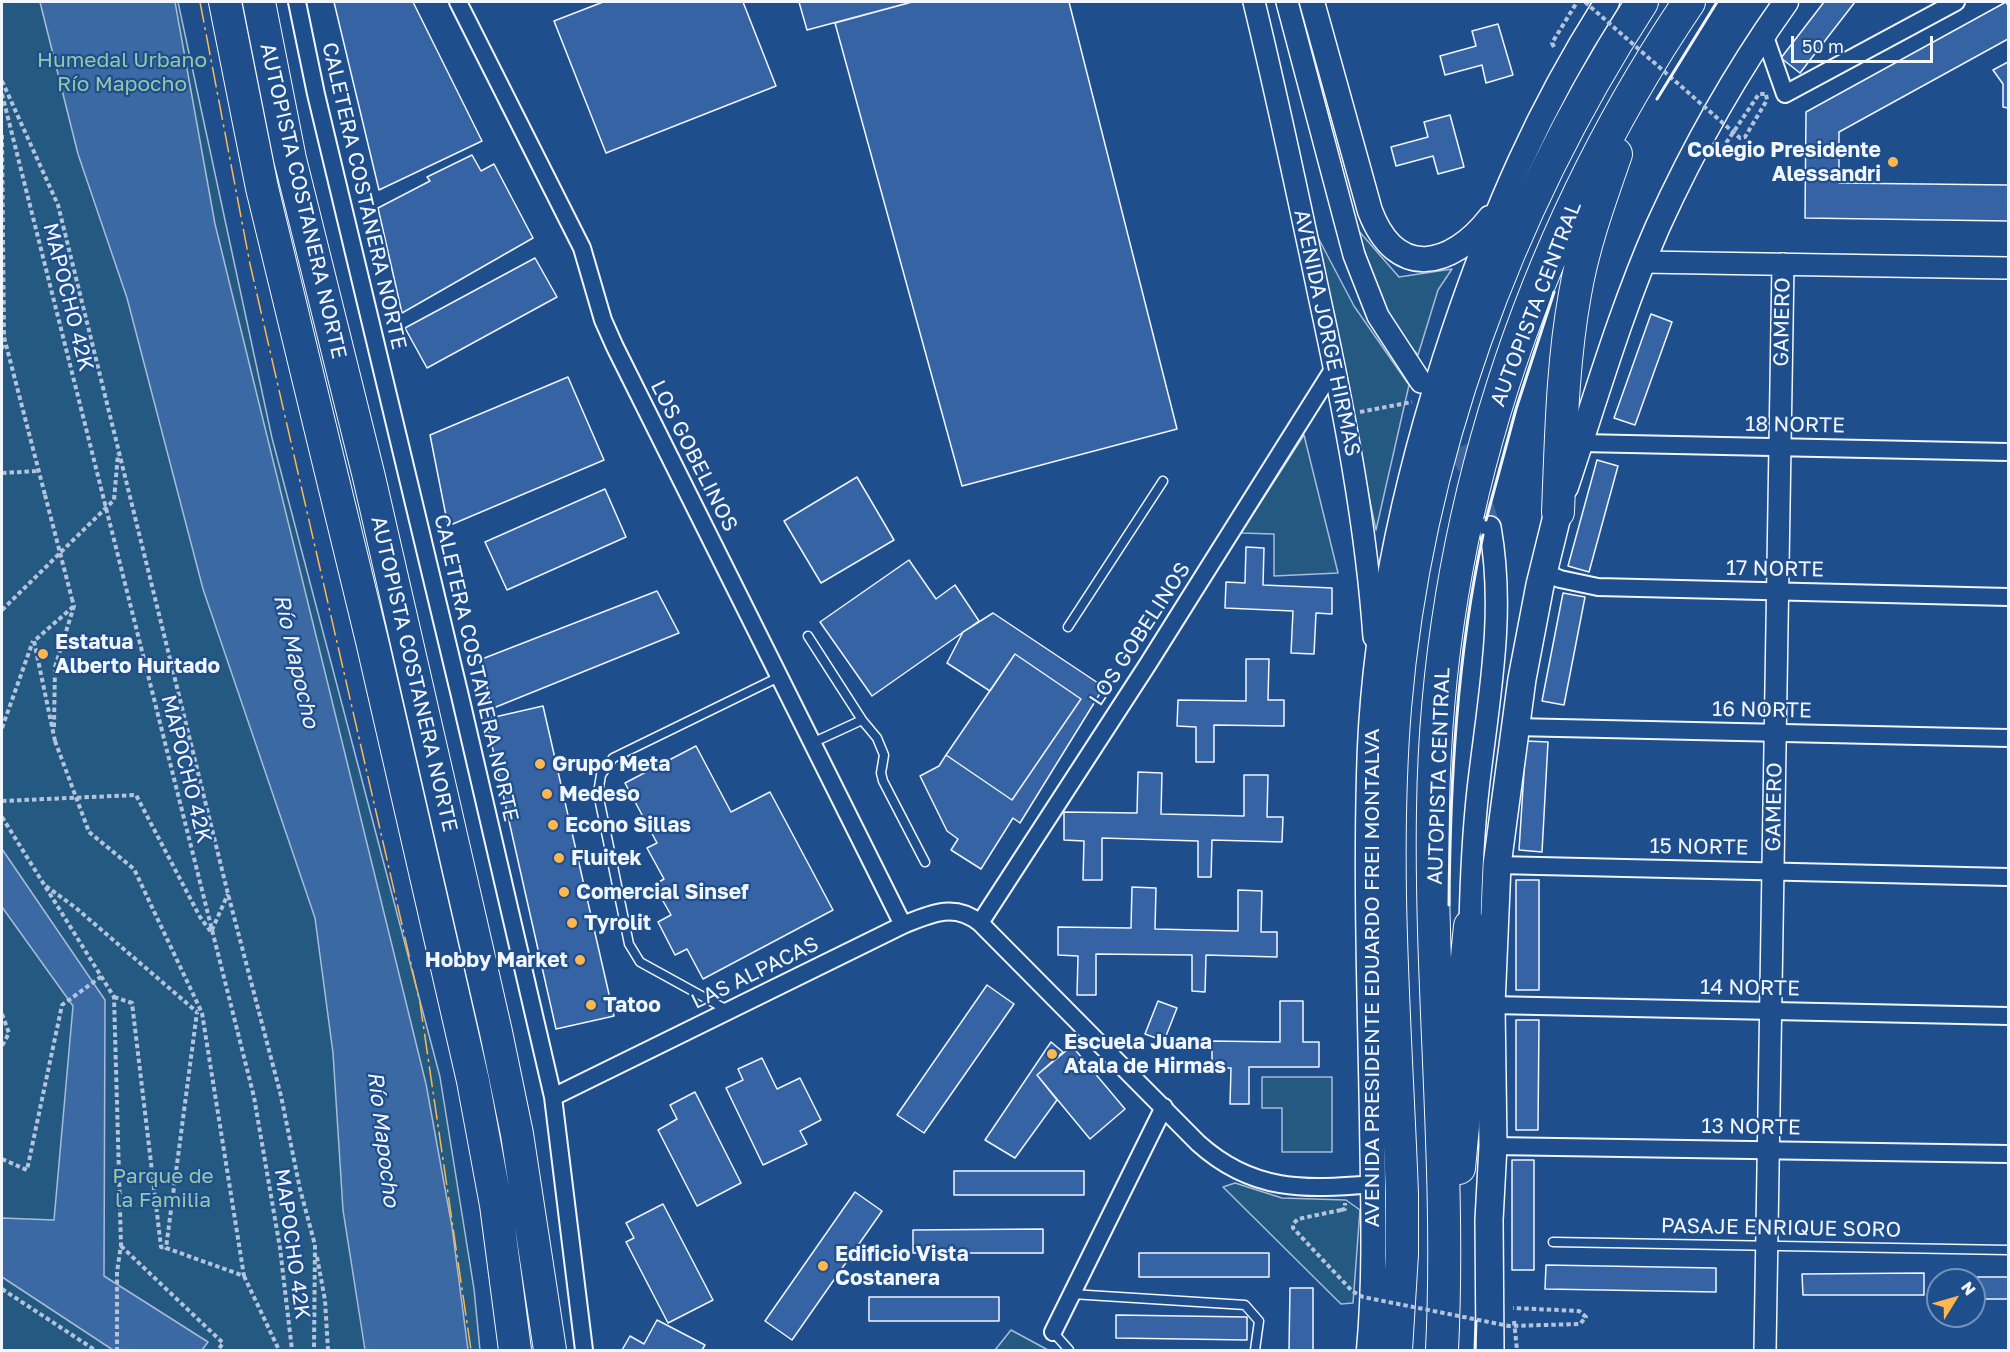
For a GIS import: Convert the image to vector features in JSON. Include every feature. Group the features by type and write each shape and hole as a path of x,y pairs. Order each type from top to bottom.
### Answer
{"highway":[{"name":"AUTOPISTA COSTANERA NORTE","path":"225,2 262,188 372,640 473,1081 496,1205 514,1350"},
{"name":"AUTOPISTA COSTANERA NORTE","path":"259,2 290,159 369,477 498,1042 526,1184 550,1350"},
{"name":"AUTOPISTA CENTRAL","path":"1396,1350 1402,1242 1390,835 1395,711 1411,581 1446,431 1504,266 1550,164 1581,104 1642,2"},
{"name":"AUTOPISTA CENTRAL","path":"1442,1350 1445,1254 1433,816 1439,695 1454,585 1480,463 1522,326 1580,190 1639,79 1689,2"},
{"path":"1558,512 1565,388 1575,295 1588,235 1639,79"},
{"path":"1445,1254 1461,1149 1463,998 1470,926"}],"main road":[{"path":"1312,2 1370,211 1387,242 1396,250 1414,259 1439,259 1464,244 1499,207"},
{"name":"AVENIDA PRESIDENTE EDUARDO FREI MONTALVA","path":"1369,1350 1373,1184 1368,817 1375,668 1402,514 1427,390 1499,207 1553,90 1607,2"},
{"path":"1490,1350 1489,1220 1493,1146 1491,1005 1497,865 1515,727 1543,572 1558,512 1643,262 1697,147 1735,78 1786,2"},
{"path":"1470,926 1480,1146 1489,1220"}],"street":[{"name":"CALETERA COSTANERA NORTE","path":"297,2 316,94 460,696 552,1097 584,1350"},
{"name":"LOS GOBELINOS","path":"458,2 582,248 603,320 615,347 903,925"},
{"name":"AVENIDA JORGE HIRMAS","path":"1254,2 1279,104 1344,415 1362,521 1375,668"},
{"name":"AVENIDA JORGE HIRMAS","path":"1287,2 1354,255 1378,316 1427,390"},
{"path":"1764,34 1785,94 1956,2"},
{"path":"1643,262 2008,268"},
{"name":"GAMERO","path":"1765,1350 1783,264"},
{"name":"LOS GOBELINOS","path":"980,922 1148,664 1335,368"},
{"name":"18 NORTE","path":"1581,443 2008,452"},
{"path":"1470,926 1478,789 1498,627 1498,580 1490,527"},
{"name":"17 NORTE","path":"1543,572 1560,579 1599,587 2008,597"},
{"name":"16 NORTE","path":"1515,727 2008,738"},
{"name":"15 NORTE","path":"1497,865 2008,877"},
{"name":"LAS ALPACAS","path":"552,1097 903,925 947,910 964,913 980,922"},
{"path":"980,922 1210,1154 1255,1179 1292,1187 1315,1189 1373,1184"},
{"name":"14 NORTE","path":"1491,1005 2008,1016"},
{"path":"1053,1332 1164,1107"},
{"name":"13 NORTE","path":"1493,1146 2008,1154"}],"lane":[{"path":"1068,627 1163,481"},
{"path":"808,636 862,720 877,738 884,755 883,781 925,862"},
{"path":"729,1011 640,962 629,944 598,793 601,775 614,758 780,677"},
{"path":"812,743 862,720"},
{"name":"PASAJE ENRIQUE SORO","path":"1553,1242 2008,1250"},
{"path":"1072,1294 1245,1305 1256,1314 1259,1321 1255,1350"},
{"path":"1053,1332 1070,1350"}],"path":[{"path":"1554,47 1552,43 1577,2"},
{"path":"1585,2 1730,129 1738,137 1745,137 1767,100 1766,94 1759,94 1753,103 1734,131 1727,141 1721,150"},
{"path":"2,81 58,205 228,894 281,1096 300,1190 315,1245 325,1300 328,1350"},
{"name":"MAPOCHO 42K","path":"2,94 254,1097 280,1248 292,1350"},
{"path":"2,135 4,337 2,349"},
{"path":"4,337 74,606 55,667 55,739"},
{"path":"1344,415 1427,390"},
{"path":"2,610 114,500 118,450"},
{"path":"2,473 38,471"},
{"path":"2,728 34,641 74,606"},
{"path":"34,641 55,739 89,832 134,868 199,1013 244,1276 279,1350"},
{"path":"2,801 136,795 200,917 211,932 228,894"},
{"path":"2,817 114,997 121,1245 117,1272 117,1350"},
{"path":"43,884 76,908 199,1013"},
{"path":"2,1159 27,1170 62,1005 102,976"},
{"path":"114,997 132,1003 161,1247 244,1276"},
{"path":"166,1248 199,1013"},
{"path":"2,1014 9,1034 2,1046"},
{"path":"1341,1210 1298,1219 1293,1226 1352,1291 1363,1297 1509,1326 1580,1324 1586,1317 1580,1311 1513,1308 1517,1350"},
{"path":"121,1245 223,1343 218,1350"},
{"path":"314,1350 315,1245"},
{"path":"2,1289 95,1350"}],"green space":[{"name":"Parque de la Familia","path":"2,2 178,2 272,438 440,1077 474,1289 480,1350 2,1350"},
{"path":"1313,228 1354,306 1409,385 1376,530"},
{"path":"1358,230 1399,277 1452,269 1438,290 1418,355 1388,312 1374,280"},
{"path":"1304,435 1338,573 1274,576 1274,534 1241,533"},
{"path":"1262,1077 1332,1077 1332,1152 1282,1152 1282,1108 1262,1108"},
{"path":"1235,1183 1282,1198 1346,1200 1360,1210 1353,1303 1341,1304 1223,1187"},
{"path":"1011,1330 1048,1350 995,1350"}],"water":[{"name":"Humedal Urbano Río Mapocho","path":"40,2 175,2 215,224 426,1084 452,1227 468,1350 365,1350 343,1210 333,1053 315,918 203,589 127,298 78,154"},
{"path":"2,849 105,1000 104,1276 208,1342 202,1350 113,1350 2,1277 2,1218 54,1220 73,1006 2,907"}],"building":[{"path":"334,2 413,2 482,141 379,190"},
{"path":"603,2 743,2 776,86 606,153 554,21"},
{"path":"799,2 912,2 807,30"},
{"path":"912,2 1069,2 1177,429 962,486 835,23"},
{"path":"1824,2 1855,2 1800,73 1781,58"},
{"path":"2006,2 2008,39 1839,132 1839,183 2008,185 2008,221 1805,218 1806,112"},
{"path":"1498,24 1513,75 1486,83 1482,65 1445,75 1440,56 1476,46 1472,31"},
{"path":"2008,62 2008,108 2003,107 2003,84 1993,70"},
{"path":"1450,115 1464,167 1438,174 1433,156 1396,166 1391,147 1428,137 1424,122"},
{"path":"472,155 481,171 494,164 533,238 402,313 378,208 430,181 427,177"},
{"path":"535,258 557,297 427,368 405,328"},
{"path":"1651,314 1672,322 1635,425 1614,418"},
{"path":"568,377 604,460 448,526 430,435"},
{"path":"1597,460 1618,466 1589,572 1568,566"},
{"path":"857,477 894,540 821,583 784,521"},
{"path":"605,489 626,537 507,590 485,542"},
{"path":"1246,547 1264,548 1263,585 1332,588 1332,614 1316,613 1314,654 1291,653 1293,611 1225,608 1226,582 1245,583"},
{"path":"909,560 936,599 955,585 979,621 872,696 820,622"},
{"path":"657,591 679,633 491,709 482,659"},
{"path":"1563,593 1585,597 1564,705 1542,701"},
{"path":"993,613 1104,687 1020,823 1013,818 981,869 951,850 958,839 947,831 920,776 939,766 946,755 1012,800 1081,699 1015,654 990,691 947,663 963,632"},
{"path":"1015,654 1081,699 1012,800 946,755"},
{"path":"1246,659 1269,659 1268,700 1284,700 1284,726 1214,725 1214,762 1196,762 1196,727 1177,726 1178,700 1246,701"},
{"path":"543,706 614,1016 556,1029 486,719"},
{"path":"1526,741 1548,742 1542,852 1519,850"},
{"path":"696,746 731,812 770,792 833,910 703,979 687,949 675,955 658,922 671,915 654,885 664,879 647,848 657,843 625,783"},
{"path":"1138,772 1162,773 1161,814 1244,816 1244,775 1268,775 1267,817 1283,817 1282,842 1212,840 1211,877 1198,877 1198,841 1102,838 1102,880 1083,880 1084,841 1064,840 1064,812 1137,813"},
{"path":"1516,880 1539,880 1539,990 1516,990"},
{"path":"1132,887 1156,888 1155,929 1238,931 1238,890 1262,891 1261,932 1277,932 1277,957 1206,955 1205,992 1192,991 1192,955 1096,954 1096,995 1077,995 1078,956 1058,955 1058,927 1131,928"},
{"path":"987,985 1014,1004 924,1133 897,1115"},
{"path":"1158,1001 1177,1008 1164,1041 1145,1034"},
{"path":"1280,1001 1303,1001 1303,1042 1319,1042 1319,1067 1249,1067 1249,1104 1230,1104 1231,1068 1212,1068 1212,1041 1280,1042"},
{"path":"1516,1020 1539,1020 1538,1130 1516,1130"},
{"path":"1051,1042 1063,1052 1037,1075 1057,1100 1015,1158 985,1140"},
{"path":"1072,1046 1125,1109 1090,1139 1037,1075"},
{"path":"762,1058 777,1089 800,1078 821,1120 800,1131 807,1144 763,1165 726,1088 743,1080 738,1069"},
{"path":"695,1092 741,1183 697,1206 658,1130 677,1119 670,1105"},
{"path":"1512,1160 1534,1160 1534,1270 1512,1270"},
{"path":"954,1171 1084,1171 1084,1195 954,1195"},
{"name":"Edificio Vista Costanera","path":"855,1192 882,1211 792,1340 765,1321"},
{"path":"663,1204 713,1300 668,1323 626,1242 634,1238 626,1223"},
{"path":"1043,1229 1043,1253 913,1253 913,1230"},
{"path":"1139,1253 1269,1253 1269,1277 1139,1277"},
{"path":"1546,1265 1716,1268 1716,1292 1545,1289"},
{"path":"1924,1273 1924,1295 1803,1295 1802,1274"},
{"path":"1986,1277 2008,1277 2008,1299 1986,1299"},
{"path":"1290,1288 1313,1288 1313,1350 1289,1350"},
{"path":"869,1297 999,1297 999,1321 869,1321"},
{"path":"1116,1315 1247,1317 1247,1340 1116,1338"},
{"path":"657,1320 705,1345 702,1350 622,1350 630,1336 644,1344"}],"tunnel":[{"path":"1445,420 1473,477 1490,527"}],"wall":[{"path":"1657,99 1717,2"},
{"path":"1486,520 1516,409 1554,292"},
{"path":"1449,905 1453,766 1461,672 1483,535"},
{"path":"1475,1350 1476,1321"}],"power":[{"path":"200,2 250,264 420,1003 471,1350"}],"place":[{"name":"Colegio Presidente Alessandri","path":"1893,162"},
{"name":"Estatua Alberto Hurtado","path":"43,654"},
{"name":"Grupo Meta","path":"540,764"},
{"name":"Medeso","path":"547,794"},
{"name":"Econo Sillas","path":"553,825"},
{"name":"Fluitek","path":"559,858"},
{"name":"Comercial Sinsef","path":"564,892"},
{"name":"Tyrolit","path":"572,923"},
{"name":"Hobby Market","path":"580,960"},
{"name":"Tatoo","path":"591,1005"},
{"name":"Escuela Juana Atala de Hirmas","path":"1052,1054"},
{"name":"Edificio Vista Costanera","path":"823,1266"}],"water label":[{"name":"Río Mapocho","path":"296,661"},
{"name":"Río Mapocho","path":"383,1139"}]}
